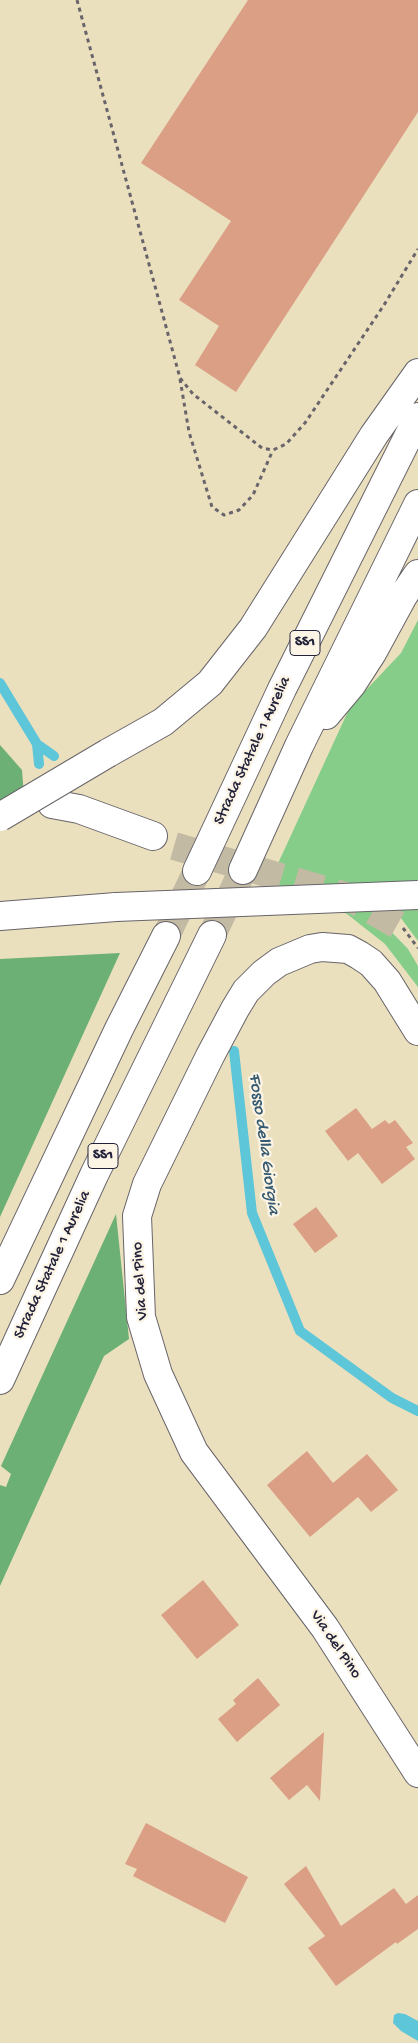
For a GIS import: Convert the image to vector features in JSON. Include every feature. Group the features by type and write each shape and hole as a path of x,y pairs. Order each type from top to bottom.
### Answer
{"main road":[{"path":"0,817 163,722 210,683 253,628 374,435 418,373"},
{"name":"Strada Statale 1 Aurelia","path":"197,871 282,689 418,417"},
{"name":"SS1","path":"243,870 299,746 418,504"},
{"path":"299,746 352,684 372,653 403,596 418,574"},
{"path":"52,804 79,809 153,836"},
{"path":"0,916 116,907 418,895"},
{"name":"Strada Statale 1 Aurelia","path":"0,1380 94,1175 212,935"},
{"name":"SS1","path":"0,1280 119,1029 166,936"},
{"name":"Via del Pino","path":"418,1032 387,981 371,964 348,949 322,947 310,949 279,962 264,973 246,991 235,1009 147,1184 137,1216 141,1317 158,1374 194,1452 324,1628 418,1773"}],"path":[{"path":"77,0 180,378 189,432 212,507 224,515 239,510 253,495 273,450"},
{"path":"180,378 193,394 262,448 273,450 286,444 305,423 384,305 418,249"},
{"path":"403,928 418,948"}],"green space":[{"path":"418,620 418,941 395,910 380,920 408,949 418,966 418,987 385,944 347,914 269,883 350,707 401,653"},
{"path":"0,745 22,770 24,797 0,808"},
{"path":"120,953 0,1217 0,959"},
{"path":"116,1214 129,1339 104,1356 0,1586 0,1485 6,1487 11,1474 1,1466"}],"water":[{"path":"398,2013 405,2014 418,2021 418,2041 401,2031 393,2023 394,2015"}],"building":[{"path":"248,0 418,0 418,112 236,392 195,365 219,326 179,300 231,221 141,163"},
{"path":"356,1108 372,1129 385,1120 389,1124 395,1120 413,1143 406,1147 415,1159 382,1184 358,1153 348,1161 325,1131"},
{"path":"316,1207 338,1236 315,1253 293,1224"},
{"path":"307,1451 333,1483 367,1454 398,1490 371,1512 358,1497 310,1537 267,1485"},
{"path":"203,1580 239,1625 197,1659 161,1615"},
{"path":"258,1678 280,1705 237,1742 218,1719 236,1704 233,1700"},
{"path":"324,1732 320,1801 307,1785 289,1800 270,1778"},
{"path":"146,1823 248,1877 225,1923 133,1876 137,1869 125,1864"},
{"path":"306,1866 341,1926 394,1888 406,1904 418,1895 418,1929 397,1944 396,1942 336,1986 308,1948 325,1936 284,1884"}],"waterway":[{"path":"0,683 37,744 54,756"},
{"path":"37,744 39,764"},
{"name":"Fosso della Giorgia","path":"234,1051 252,1213 300,1331 392,1398 418,1411"}],"tunnel":[{"path":"174,846 349,897 403,928"},
{"path":"212,935 243,870"},
{"path":"166,936 197,871"}]}
